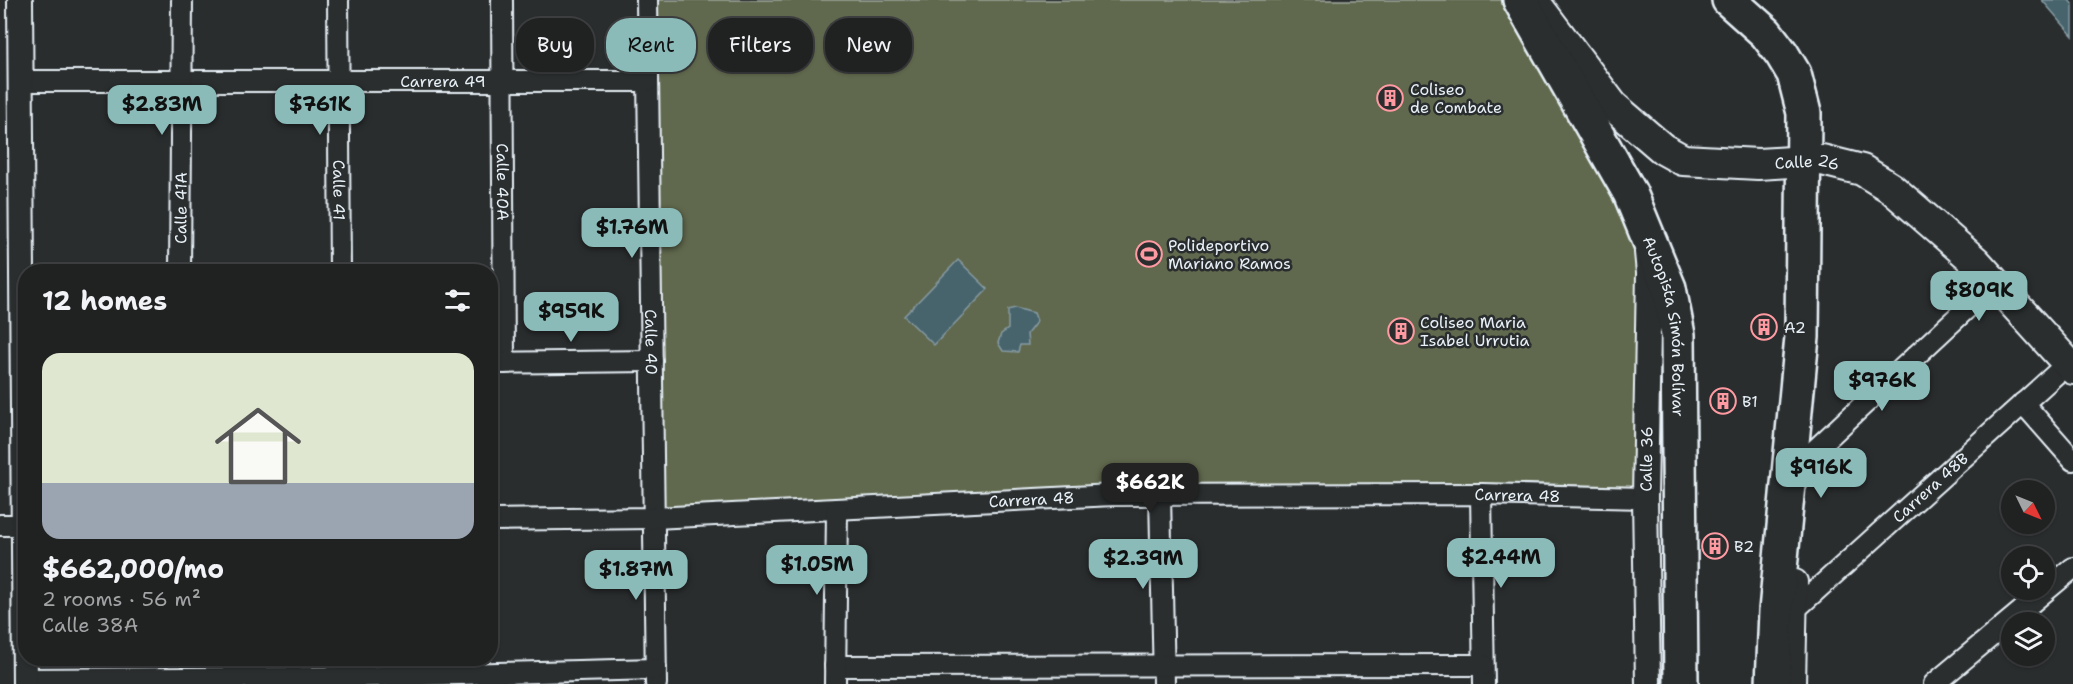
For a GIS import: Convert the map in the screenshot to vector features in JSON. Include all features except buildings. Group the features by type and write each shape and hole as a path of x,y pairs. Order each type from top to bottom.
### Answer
{"highway":[{"name":"Autopista Simón Bolívar","path":"1520,0 1630,193 1645,235 1669,288 1678,335 1680,684"},
{"path":"1729,0 1766,33 1782,54 1794,74 1803,113 1802,337 1776,611 1773,684"}],"main road":[{"name":"Calle 26","path":"1533,0 1613,106 1663,149 1683,160 1758,164 1822,160 1862,170 1908,203 1975,261 2070,366"},
{"path":"1758,164 1785,142 1803,113"}],"street":[{"path":"20,0 23,264"},
{"name":"Calle 41A","path":"180,264 182,0"},
{"name":"Calle 41","path":"338,0 340,264"},
{"name":"Calle 40A","path":"498,307 502,0"},
{"name":"Calle 40","path":"647,0 656,676"},
{"name":"Carrera 49","path":"21,81 648,81"},
{"name":"Calle 36","path":"1645,235 1649,273 1645,498 1648,684"},
{"path":"1801,463 1995,282"},
{"path":"1793,684 1792,612 1801,463 1802,337"},
{"path":"498,363 652,361"},
{"name":"Carrera 48B","path":"1792,612 2023,403 2070,366"},
{"path":"2023,403 2073,460"},
{"path":"18,486 16,525 18,560"},
{"path":"837,509 835,675 1484,674 1481,494"},
{"name":"Carrera 48","path":"498,519 654,518 1160,495 1481,494 1645,498"},
{"path":"1160,495 1164,675"},
{"path":"1934,684 2073,568"},
{"path":"24,666 25,682 344,673 656,676"}],"green space":[{"name":"Polideportivo Mariano Ramos","path":"647,0 1520,0 1645,235 1645,498 1481,494 654,518 648,72 696,72 696,18 647,18"}],"water":[{"path":"2042,0 2069,0 2073,5 2073,36"},
{"path":"958,260 988,289 934,345 904,316"},
{"path":"1015,308 1034,313 1037,321 1027,334 1028,345 1020,345 1018,352 1003,351 998,343 1001,334 1008,329 1008,310"}],"place":[{"name":"Coliseo de Combate","path":"1390,98"},
{"name":"Polideportivo Mariano Ramos","path":"1149,254"},
{"name":"A2","path":"1764,327"},
{"name":"Coliseo Maria Isabel Urrutia","path":"1401,331"},
{"name":"B1","path":"1723,401"},
{"name":"B2","path":"1715,546"}]}
